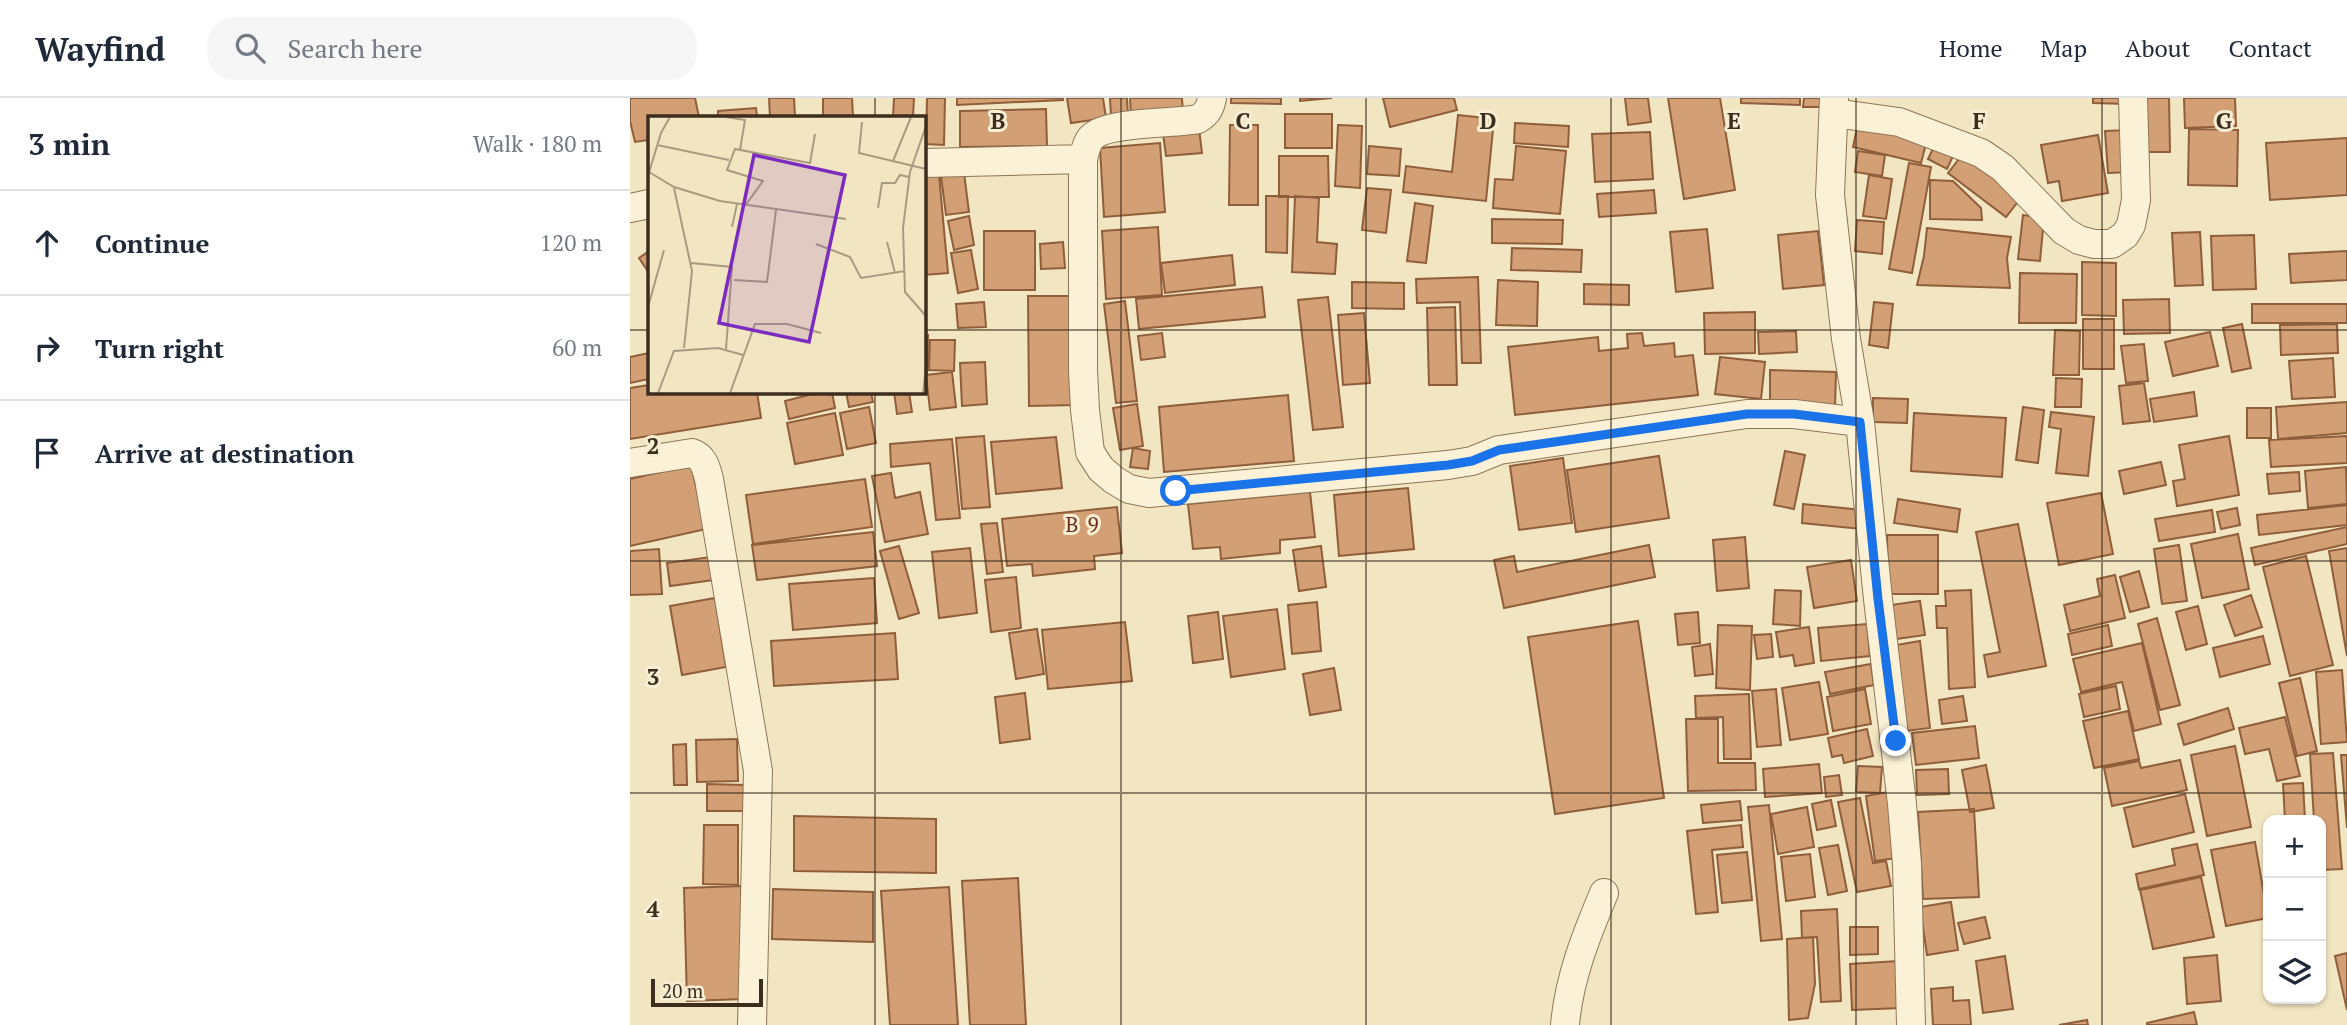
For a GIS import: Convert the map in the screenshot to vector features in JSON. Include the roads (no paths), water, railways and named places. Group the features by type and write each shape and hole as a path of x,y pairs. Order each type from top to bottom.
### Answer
{"street":[{"path":"1212,98 1205,115 1198,119 1141,124 1097,133 1090,139 1083,159 1083,370 1090,452 1101,469 1129,489 1149,493 1448,465 1472,461 1499,450 1747,414 1794,414 1860,422"},
{"path":"1912,1025 1908,864 1860,422 1846,339 1830,195 1834,105 1899,122 1981,153 2003,168 2064,231 2079,240 2094,244 2112,244 2126,235 2136,200 2133,98"},
{"path":"926,163 1083,159"},
{"path":"630,208 648,204"},
{"path":"630,463 692,453 705,464 709,479 758,771 752,1025"},
{"path":"1565,1025 1575,971 1604,893"}],"district":[{"name":"B 9","path":"1083,525"}]}
